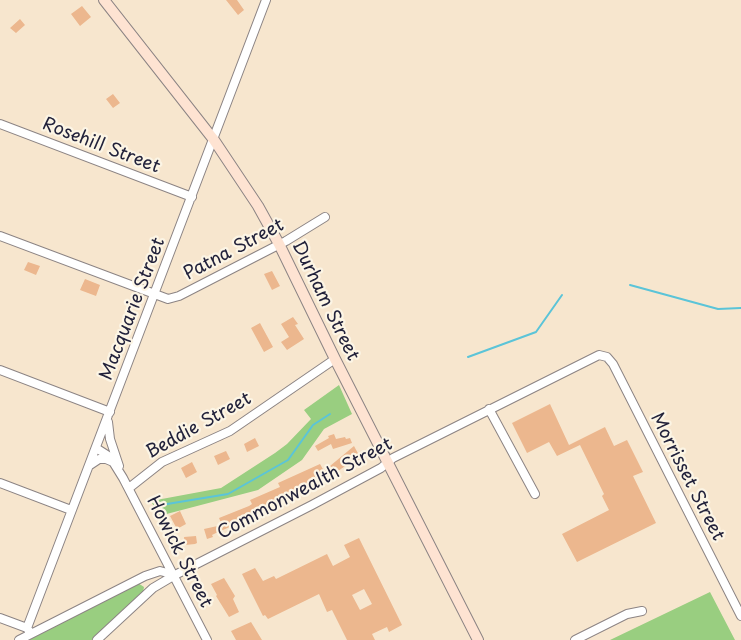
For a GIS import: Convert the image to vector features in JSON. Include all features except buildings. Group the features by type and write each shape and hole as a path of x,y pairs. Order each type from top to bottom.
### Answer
{"main road":[{"name":"Durham Street","path":"104,0 214,140 258,206 279,244 387,463 478,640"}],"street":[{"name":"Macquarie Street","path":"29,631 71,510 155,295 266,0"},
{"name":"Rosehill Street","path":"0,124 192,197"},
{"name":"Patna Street","path":"0,236 168,299 179,296 279,244 325,217"},
{"name":"Commonwealth Street","path":"19,640 29,631 145,576 160,571 175,575 381,468 393,458 599,355 604,355"},
{"name":"Morrisset Street","path":"604,355 612,364 741,616"},
{"name":"Beddie Street","path":"128,488 162,462 230,431 335,359"},
{"path":"0,370 109,414"},
{"path":"489,409 535,494"},
{"name":"Howick Street","path":"109,414 109,432 123,478"},
{"path":"97,445 108,445 114,450"},
{"name":"Howick Street","path":"97,445 107,454 123,478 175,575 207,640"},
{"path":"89,465 99,459 113,462"},
{"path":"0,483 71,510"},
{"path":"97,640 153,588 175,575"},
{"path":"145,576 153,588"},
{"path":"575,640 627,614 642,611"},
{"path":"0,618 29,631"}],"green space":[{"path":"339,385 352,414 324,429 302,460 258,490 159,516 151,501 221,488 275,453 287,444 311,419 304,410"},
{"path":"138,583 144,587 143,593 92,640 26,640"},
{"path":"710,592 735,640 610,640"}],"waterway":[{"path":"630,285 718,309 741,308"},
{"path":"468,357 536,332 562,295"},
{"path":"161,505 228,494 288,460 313,425 330,414"}]}
